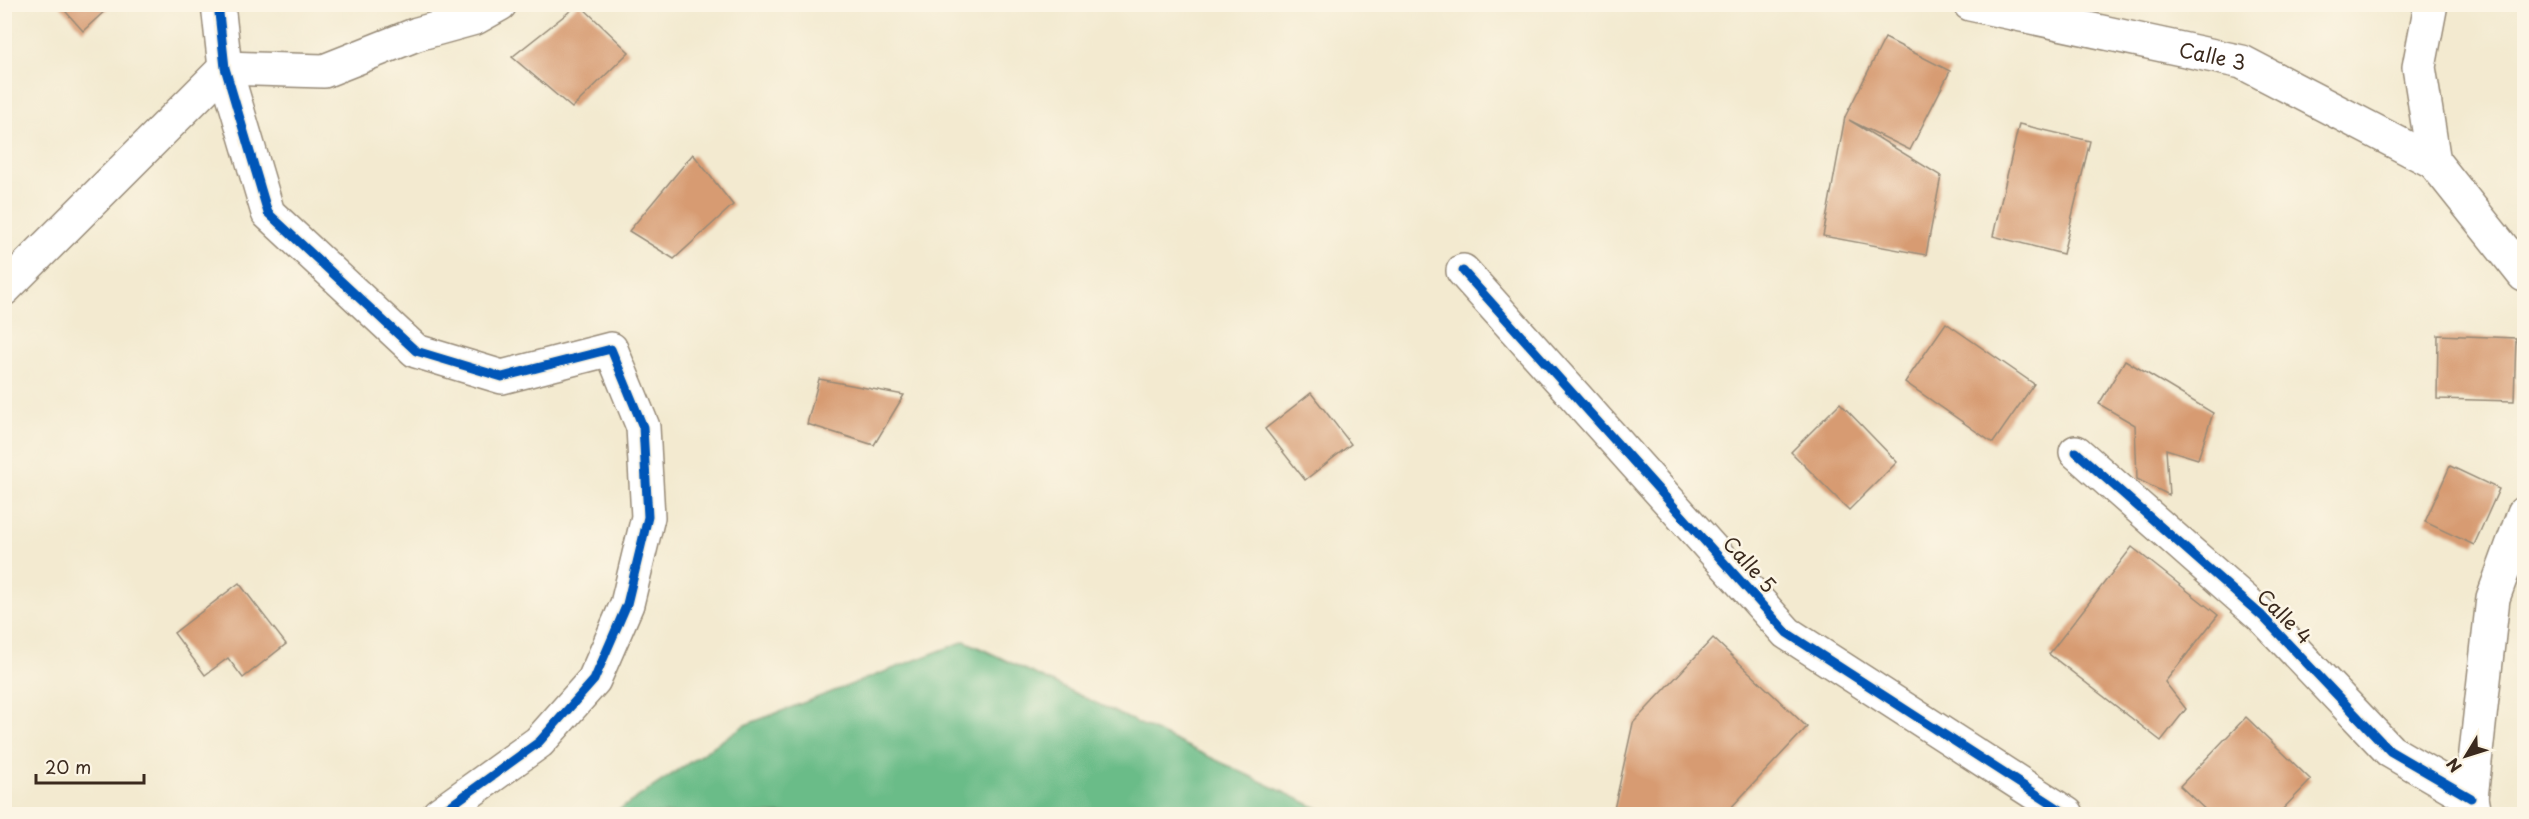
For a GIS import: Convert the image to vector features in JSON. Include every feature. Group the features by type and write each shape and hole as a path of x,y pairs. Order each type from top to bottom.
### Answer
{"street":[{"path":"218,4 225,68 268,213 416,351 502,377 611,349 643,427 648,517 627,604 594,680 539,742 439,814"},
{"path":"4,289 225,68 324,70 417,34 475,18 500,4"},
{"name":"Calle 3","path":"1970,4 2242,62 2434,162"},
{"path":"2431,4 2419,67 2434,162 2524,275"},
{"name":"Calle 5","path":"1463,271 1787,633 2067,814"},
{"name":"Calle 4","path":"2076,452 2262,616 2390,751 2473,806"},
{"path":"2473,806 2493,598 2524,513"}],"green space":[{"path":"965,641 1330,814 613,814 745,725"}],"building":[{"path":"59,4 104,4 108,8 83,31"},
{"path":"386,4 404,4 404,8"},
{"path":"579,4 629,52 572,108 512,57"},
{"path":"1885,38 1950,71 1910,150 1849,120 1941,176 1926,255 1823,236 1845,117"},
{"path":"2019,124 2090,141 2063,254 1993,236"},
{"path":"693,154 733,205 674,259 629,231"},
{"path":"1946,323 2034,384 1993,443 1905,382"},
{"path":"2438,335 2516,338 2514,401 2437,399"},
{"path":"2125,360 2213,413 2198,459 2166,449 2169,495 2137,479 2135,425 2099,404"},
{"path":"819,379 904,395 874,445 807,424"},
{"path":"1311,393 1351,444 1305,480 1265,429"},
{"path":"1840,403 1897,462 1849,510 1791,452"},
{"path":"2450,466 2499,489 2474,545 2425,522"},
{"path":"2132,547 2218,615 2165,682 2186,709 2161,741 2049,654"},
{"path":"239,583 286,644 243,678 228,658 205,675 174,633"},
{"path":"1713,638 1807,727 1725,814 1613,814 1633,723"},
{"path":"2246,717 2311,780 2278,814 2210,814 2180,786"}],"cycle path":[{"path":"218,4 225,68 268,213 416,351 502,377 611,349 643,427 648,517 627,604 594,680 539,742 439,814"},
{"path":"1463,271 1787,633 2067,814"},
{"path":"2076,452 2262,616 2390,751 2471,798"}]}
